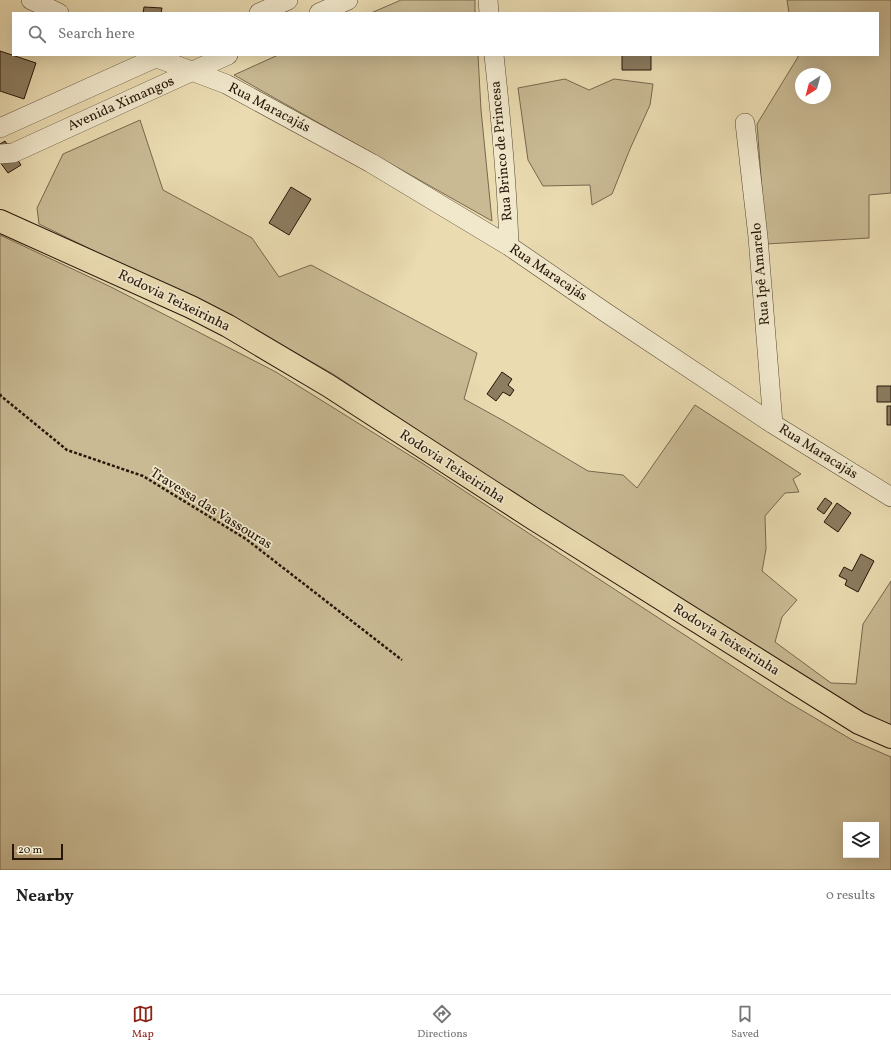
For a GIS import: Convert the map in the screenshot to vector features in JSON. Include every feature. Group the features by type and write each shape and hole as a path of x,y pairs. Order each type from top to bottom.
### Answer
{"main road":[{"name":"Rodovia Teixeirinha","path":"0,221 191,307 228,326 328,386 534,519 859,723 891,737"}],"street":[{"path":"32,0 54,7"},
{"path":"261,12 288,0"},
{"path":"322,12 348,0"},
{"path":"488,0 490,12"},
{"name":"Avenida Ximangos","path":"0,128 155,56"},
{"name":"Rua Maracajás","path":"155,56 192,72 226,84 371,163 509,246 773,424 891,497"},
{"name":"Avenida Ximangos","path":"4,156 226,56"},
{"name":"Rua Brinco de Princesa","path":"494,56 502,127 509,246"},
{"name":"Avenida Ximangos","path":"4,156 37,111"},
{"name":"Rua Ipê Amarelo","path":"745,123 758,237 773,424"}],"path":[{"name":"Travessa das Vassouras","path":"0,394 67,450 143,476 246,539 402,660"}],"shaded area":[{"path":"401,0 475,0 475,12 373,12"},
{"path":"787,0 891,0 891,193 869,195 869,238 766,244 757,124 798,56 879,56 879,12 789,12"},
{"path":"276,56 478,56 481,110 492,221 234,75"},
{"path":"565,79 589,90 614,79 653,84 650,105 612,194 592,205 590,185 543,186 528,160 518,88"},
{"path":"140,120 163,190 252,238 279,277 311,265 477,353 464,399 588,471 623,475 637,488 695,405 801,474 793,479 799,492 785,493 765,516 766,549 762,571 797,600 782,617 775,642 831,683 856,684 863,624 891,581 891,727 861,714 535,508 333,374 251,327 39,224 37,208 63,154"},
{"path":"0,235 111,287 276,372 422,463 786,701 854,741 891,757 891,870 0,870"}],"building":[{"path":"144,7 162,8 161,12 143,12"},
{"path":"0,51 36,63 24,99 0,91"},
{"path":"622,56 651,56 651,70 622,70"},
{"path":"5,141 21,165 8,173 0,162 0,144"},
{"path":"291,187 311,199 289,235 269,223"},
{"path":"502,372 512,379 508,385 514,390 510,396 503,392 496,401 487,394"},
{"path":"877,386 891,386 891,402 877,402"},
{"path":"887,406 891,406 891,425 887,425"},
{"path":"825,498 832,503 824,514 817,509"},
{"path":"837,503 851,513 838,532 824,522"},
{"path":"861,554 874,561 858,592 845,585 847,580 839,576 844,567 852,571"}]}
